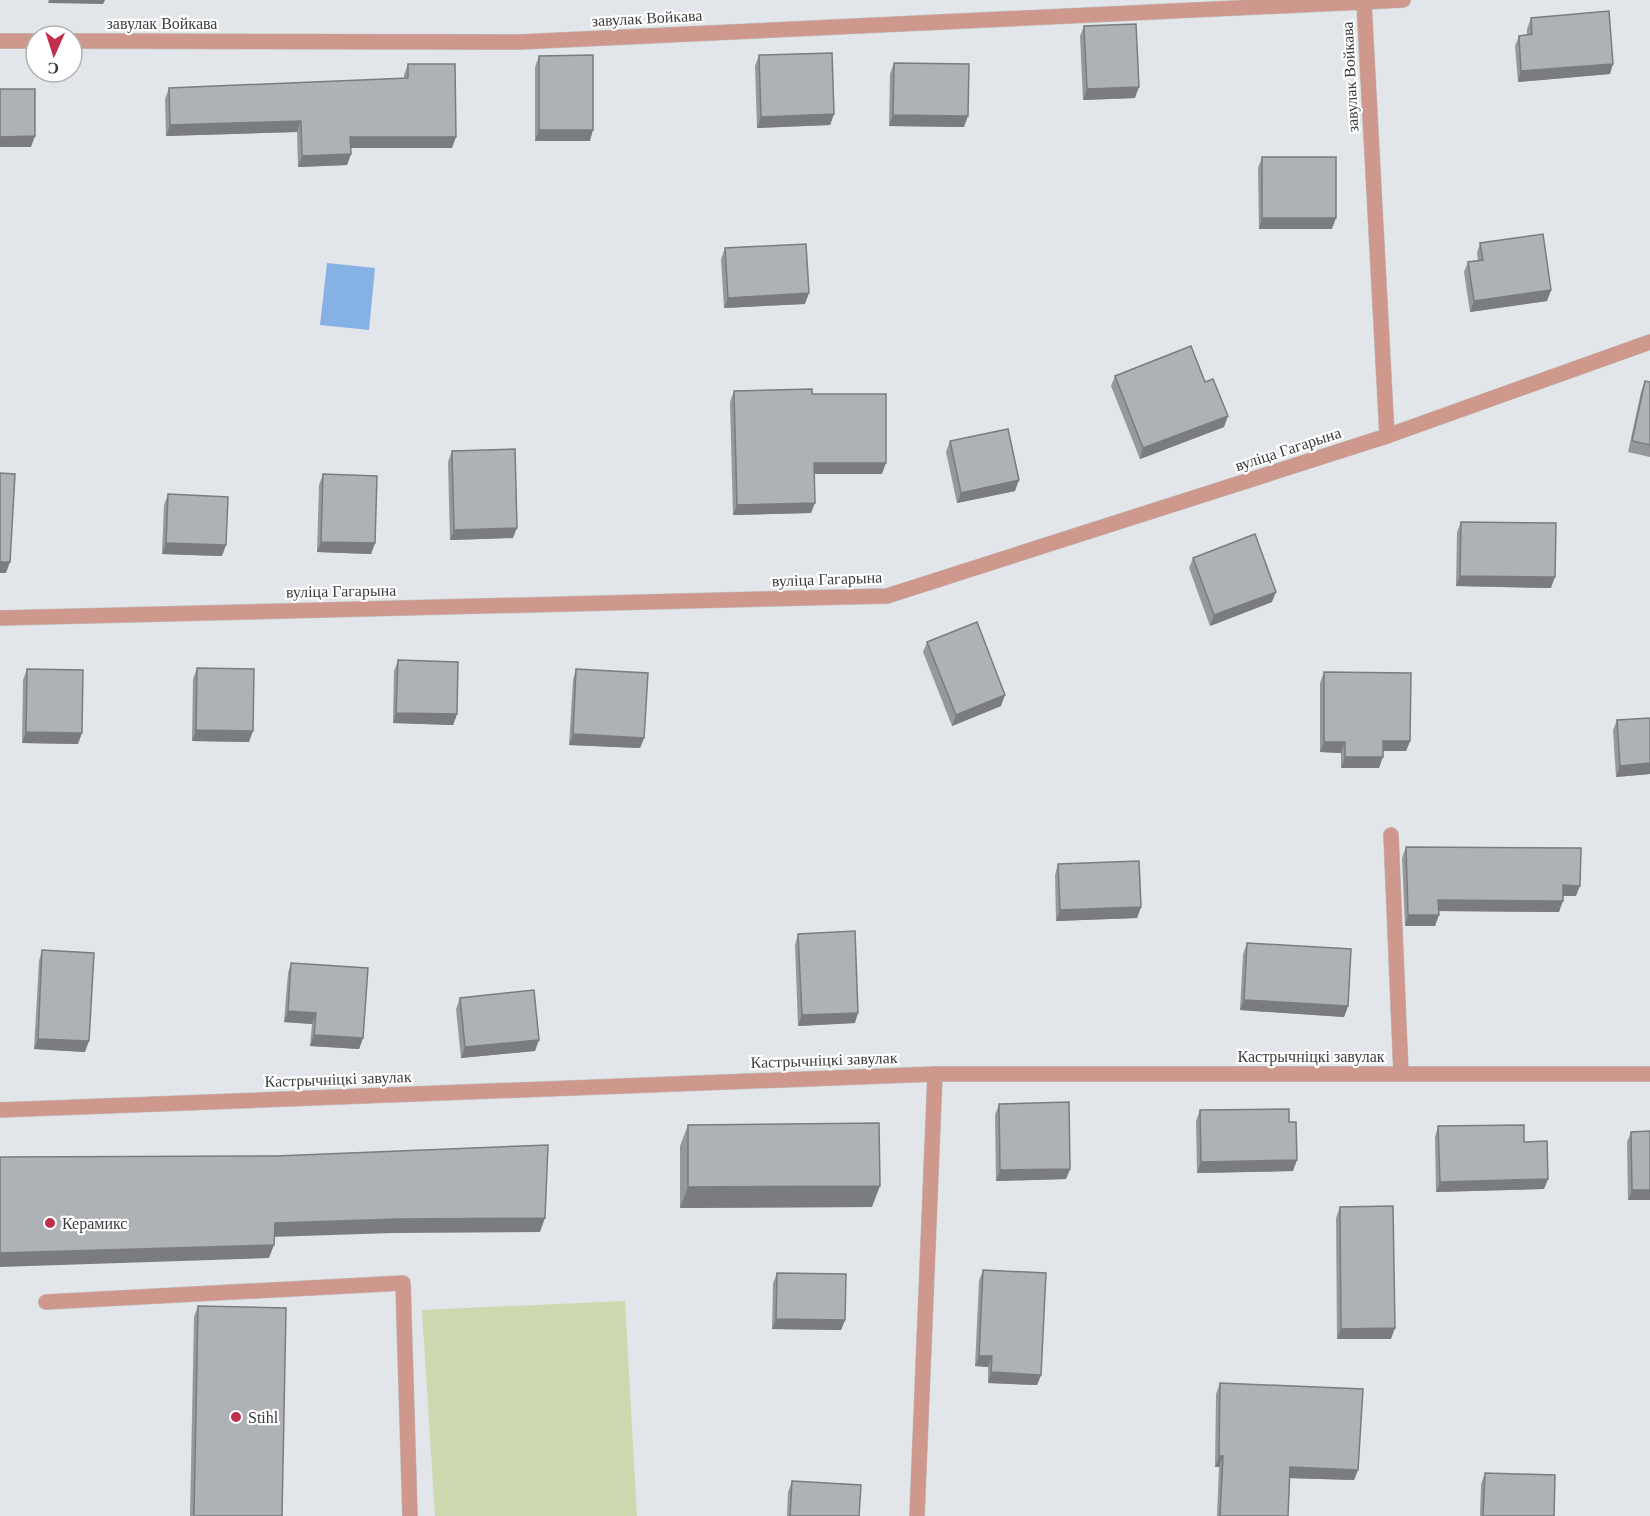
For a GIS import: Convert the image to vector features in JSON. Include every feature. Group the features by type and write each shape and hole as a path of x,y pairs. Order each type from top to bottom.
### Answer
{"street":[{"path":"1365,2 1403,0"},
{"name":"завулак Войкава","path":"84,41 519,42 1365,2 1387,436"},
{"path":"0,41 24,41"},
{"name":"вуліца Гагарына","path":"0,618 887,596 1387,436 1650,342"},
{"path":"1391,835 1401,1074"},
{"path":"917,1516 935,1074"},
{"name":"Кастрычніцкі завулак","path":"0,1110 935,1074 1650,1074"},
{"path":"46,1302 403,1283 410,1516"}],"green space":[{"path":"625,1301 637,1516 435,1516 422,1310"}],"water":[{"path":"327,263 375,268 369,330 320,325"}],"building":[{"path":"1609,11 1613,64 1521,71 1519,36 1532,34 1531,18"},
{"path":"1136,24 1139,87 1087,89 1084,26"},
{"path":"832,53 834,114 761,117 759,55"},
{"path":"593,55 593,130 539,130 539,56"},
{"path":"894,63 969,64 968,116 893,115"},
{"path":"408,64 455,64 456,137 350,137 351,154 302,156 301,121 170,125 169,88 408,78"},
{"path":"0,89 35,89 35,136 0,137"},
{"path":"1262,157 1336,157 1336,218 1262,218"},
{"path":"1543,234 1551,290 1474,301 1468,262 1483,260 1480,243"},
{"path":"806,244 809,293 728,298 725,248"},
{"path":"1191,346 1205,382 1213,379 1228,416 1143,448 1115,376"},
{"path":"1645,381 1650,382 1650,445 1632,441"},
{"path":"812,389 812,394 886,394 886,463 814,463 815,503 737,505 734,391"},
{"path":"1008,429 1019,480 961,493 950,441"},
{"path":"515,449 517,528 454,530 452,451"},
{"path":"0,473 15,474 10,562 0,562"},
{"path":"323,474 377,476 375,543 321,542"},
{"path":"168,494 228,497 226,545 166,543"},
{"path":"1461,522 1556,523 1555,577 1460,576"},
{"path":"1255,534 1276,592 1214,615 1193,558"},
{"path":"977,622 1005,695 956,715 927,642"},
{"path":"398,660 458,662 457,714 396,713"},
{"path":"197,668 254,669 253,731 196,730"},
{"path":"27,669 83,670 82,733 26,732"},
{"path":"576,669 648,673 644,738 573,734"},
{"path":"1324,672 1411,673 1410,741 1383,741 1383,757 1345,757 1345,742 1324,742"},
{"path":"1650,718 1650,763 1620,766 1617,720"},
{"path":"1406,847 1581,848 1580,886 1563,885 1563,901 1438,900 1439,915 1408,915"},
{"path":"1139,861 1141,907 1060,910 1058,864"},
{"path":"855,931 858,1013 802,1015 798,934"},
{"path":"1247,943 1351,949 1348,1006 1244,1000"},
{"path":"42,950 94,953 89,1041 38,1039"},
{"path":"291,963 368,968 363,1038 314,1035 316,1013 288,1011"},
{"path":"534,990 539,1040 465,1047 460,998"},
{"path":"1069,1102 1070,1169 1000,1170 999,1104"},
{"path":"1289,1109 1289,1122 1296,1122 1297,1160 1201,1162 1200,1110"},
{"path":"879,1123 880,1186 688,1187 688,1125"},
{"path":"1524,1125 1524,1142 1547,1141 1548,1179 1440,1182 1438,1126"},
{"path":"1650,1131 1650,1190 1632,1190 1631,1132"},
{"path":"548,1145 545,1218 275,1223 274,1245 0,1253 0,1157 276,1156"},
{"path":"1393,1206 1395,1328 1341,1329 1340,1207"},
{"path":"983,1270 1046,1273 1041,1375 991,1372 992,1356 979,1356"},
{"path":"777,1273 846,1274 845,1320 776,1319"},
{"name":"Stihl","path":"198,1306 286,1308 282,1516 194,1516"},
{"path":"1220,1383 1363,1389 1358,1470 1290,1467 1288,1516 1220,1516 1223,1456 1219,1456"},
{"path":"1485,1473 1555,1475 1554,1516 1483,1516"},
{"path":"792,1481 861,1485 859,1516 790,1516"}],"place":[{"name":"Керамикс","path":"50,1223"},
{"name":"Stihl","path":"236,1417"}]}
